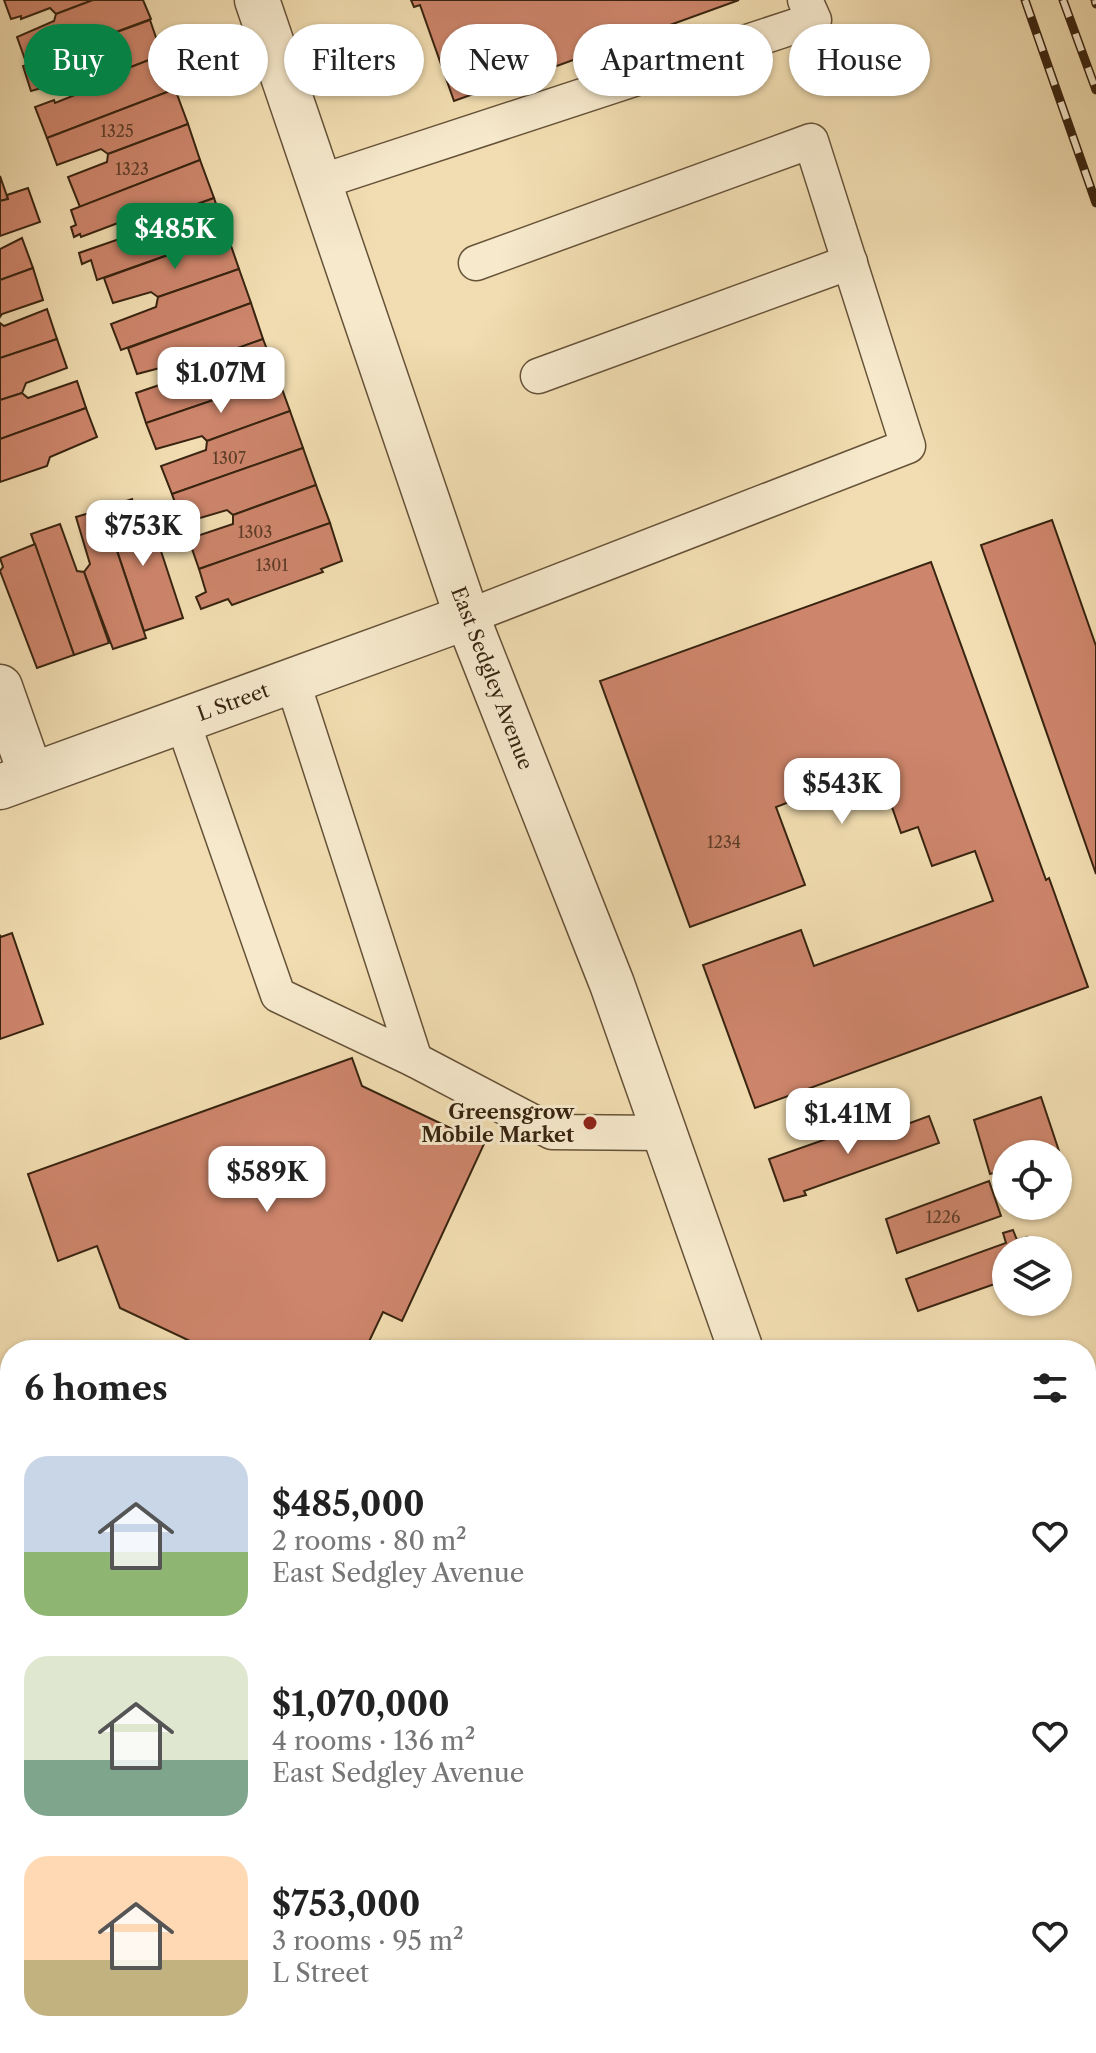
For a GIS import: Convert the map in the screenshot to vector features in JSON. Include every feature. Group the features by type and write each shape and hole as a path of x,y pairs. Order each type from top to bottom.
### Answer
{"street":[{"name":"East Sedgley Avenue","path":"257,0 467,617 612,984 737,1340"},
{"name":"L Street","path":"16,781 467,617"},
{"path":"0,687 16,781"}],"lane":[{"path":"320,182 814,20 805,0"},
{"path":"467,617 908,446 811,141 476,263"},
{"path":"538,376 850,262"},
{"path":"292,680 415,1060"},
{"path":"182,720 278,995 415,1060 552,1132 664,1133"}],"building":[{"path":"4,0 93,0 56,14 50,8 21,19 21,16 11,19"},
{"path":"93,0 143,0 151,19 132,26 47,24 54,21 56,14"},
{"path":"411,0 739,0 673,24 573,24 573,60 557,66 557,24 440,24 440,61 420,5 414,7"},
{"path":"150,20 151,24 148,24 148,60 132,67 132,27"},
{"path":"24,34 24,57 17,37"},
{"path":"148,60 148,96 157,96 47,138 35,107 72,96 132,96 132,67"},
{"path":"157,96 178,96 188,124 108,154 101,149 57,165 47,138"},
{"path":"188,124 200,160 80,207 68,177 107,162 108,154"},
{"path":"200,160 214,198 134,227 126,220 74,237 71,227 76,225 71,210"},
{"path":"0,176 8,199 0,201"},
{"path":"28,188 40,222 0,236 0,201 8,199 7,195"},
{"path":"214,198 222,221 227,219 230,229 225,231 227,234 97,280 91,260 82,264 79,253 131,235 134,227"},
{"path":"227,234 239,269 158,297 151,292 113,303 104,278"},
{"path":"22,238 33,268 0,280 0,249"},
{"path":"33,268 43,300 0,317 0,280"},
{"path":"239,269 251,303 121,350 111,324 156,307 158,297"},
{"path":"251,303 263,339 182,368 175,364 137,374 128,348"},
{"path":"47,309 57,339 0,358 0,323 4,326"},
{"path":"57,339 67,368 26,383 22,393 0,400 0,358"},
{"path":"263,339 278,378 146,423 136,393 180,378 182,368"},
{"path":"278,378 290,411 207,441 202,436 156,449 146,423"},
{"path":"77,381 86,408 0,439 0,400 22,393 28,398"},
{"path":"86,408 97,437 50,457 47,466 0,482 0,439"},
{"path":"290,411 303,448 172,494 161,466 206,450 207,441"},
{"path":"303,448 316,485 233,515 227,510 176,525 173,517 179,514 172,494"},
{"path":"316,485 330,523 199,569 191,546 185,548 182,541 233,524 233,515"},
{"path":"132,499 145,538 158,542 183,618 144,631 103,509"},
{"path":"103,509 146,638 113,649 84,572 90,564 76,517"},
{"path":"1052,520 1096,646 1096,874 981,545"},
{"path":"330,523 342,561 321,569 323,572 232,605 228,599 201,609 196,597 206,592 199,569"},
{"path":"60,524 77,571 84,572 109,643 74,655 31,534"},
{"path":"35,544 74,655 37,668 0,571 3,567 0,558"},
{"path":"931,562 1088,987 755,1108 703,965 801,930 814,966 993,901 975,851 932,866 918,827 901,833 877,764 827,782 828,787 776,807 805,885 690,927 600,681"},
{"path":"12,933 43,1024 0,1039 0,935"},
{"path":"352,1058 362,1086 484,1144 402,1321 383,1312 370,1340 188,1340 120,1308 97,1246 58,1261 28,1174"},
{"path":"1041,1097 1055,1140 992,1140 990,1174 974,1120"},
{"path":"929,1116 939,1143 784,1201 769,1159 852,1130 855,1138"},
{"path":"989,1181 992,1190 992,1219 897,1253 886,1219"},
{"path":"1013,1230 1015,1236 1004,1236 1003,1233"},
{"path":"992,1248 992,1285 918,1311 906,1279"}],"railway":[{"path":"1025,0 1096,203"},
{"path":"1063,0 1096,90"},
{"path":"1095,0 1096,4"}],"place":[{"name":"Greensgrow Mobile Market","path":"590,1123"}]}
